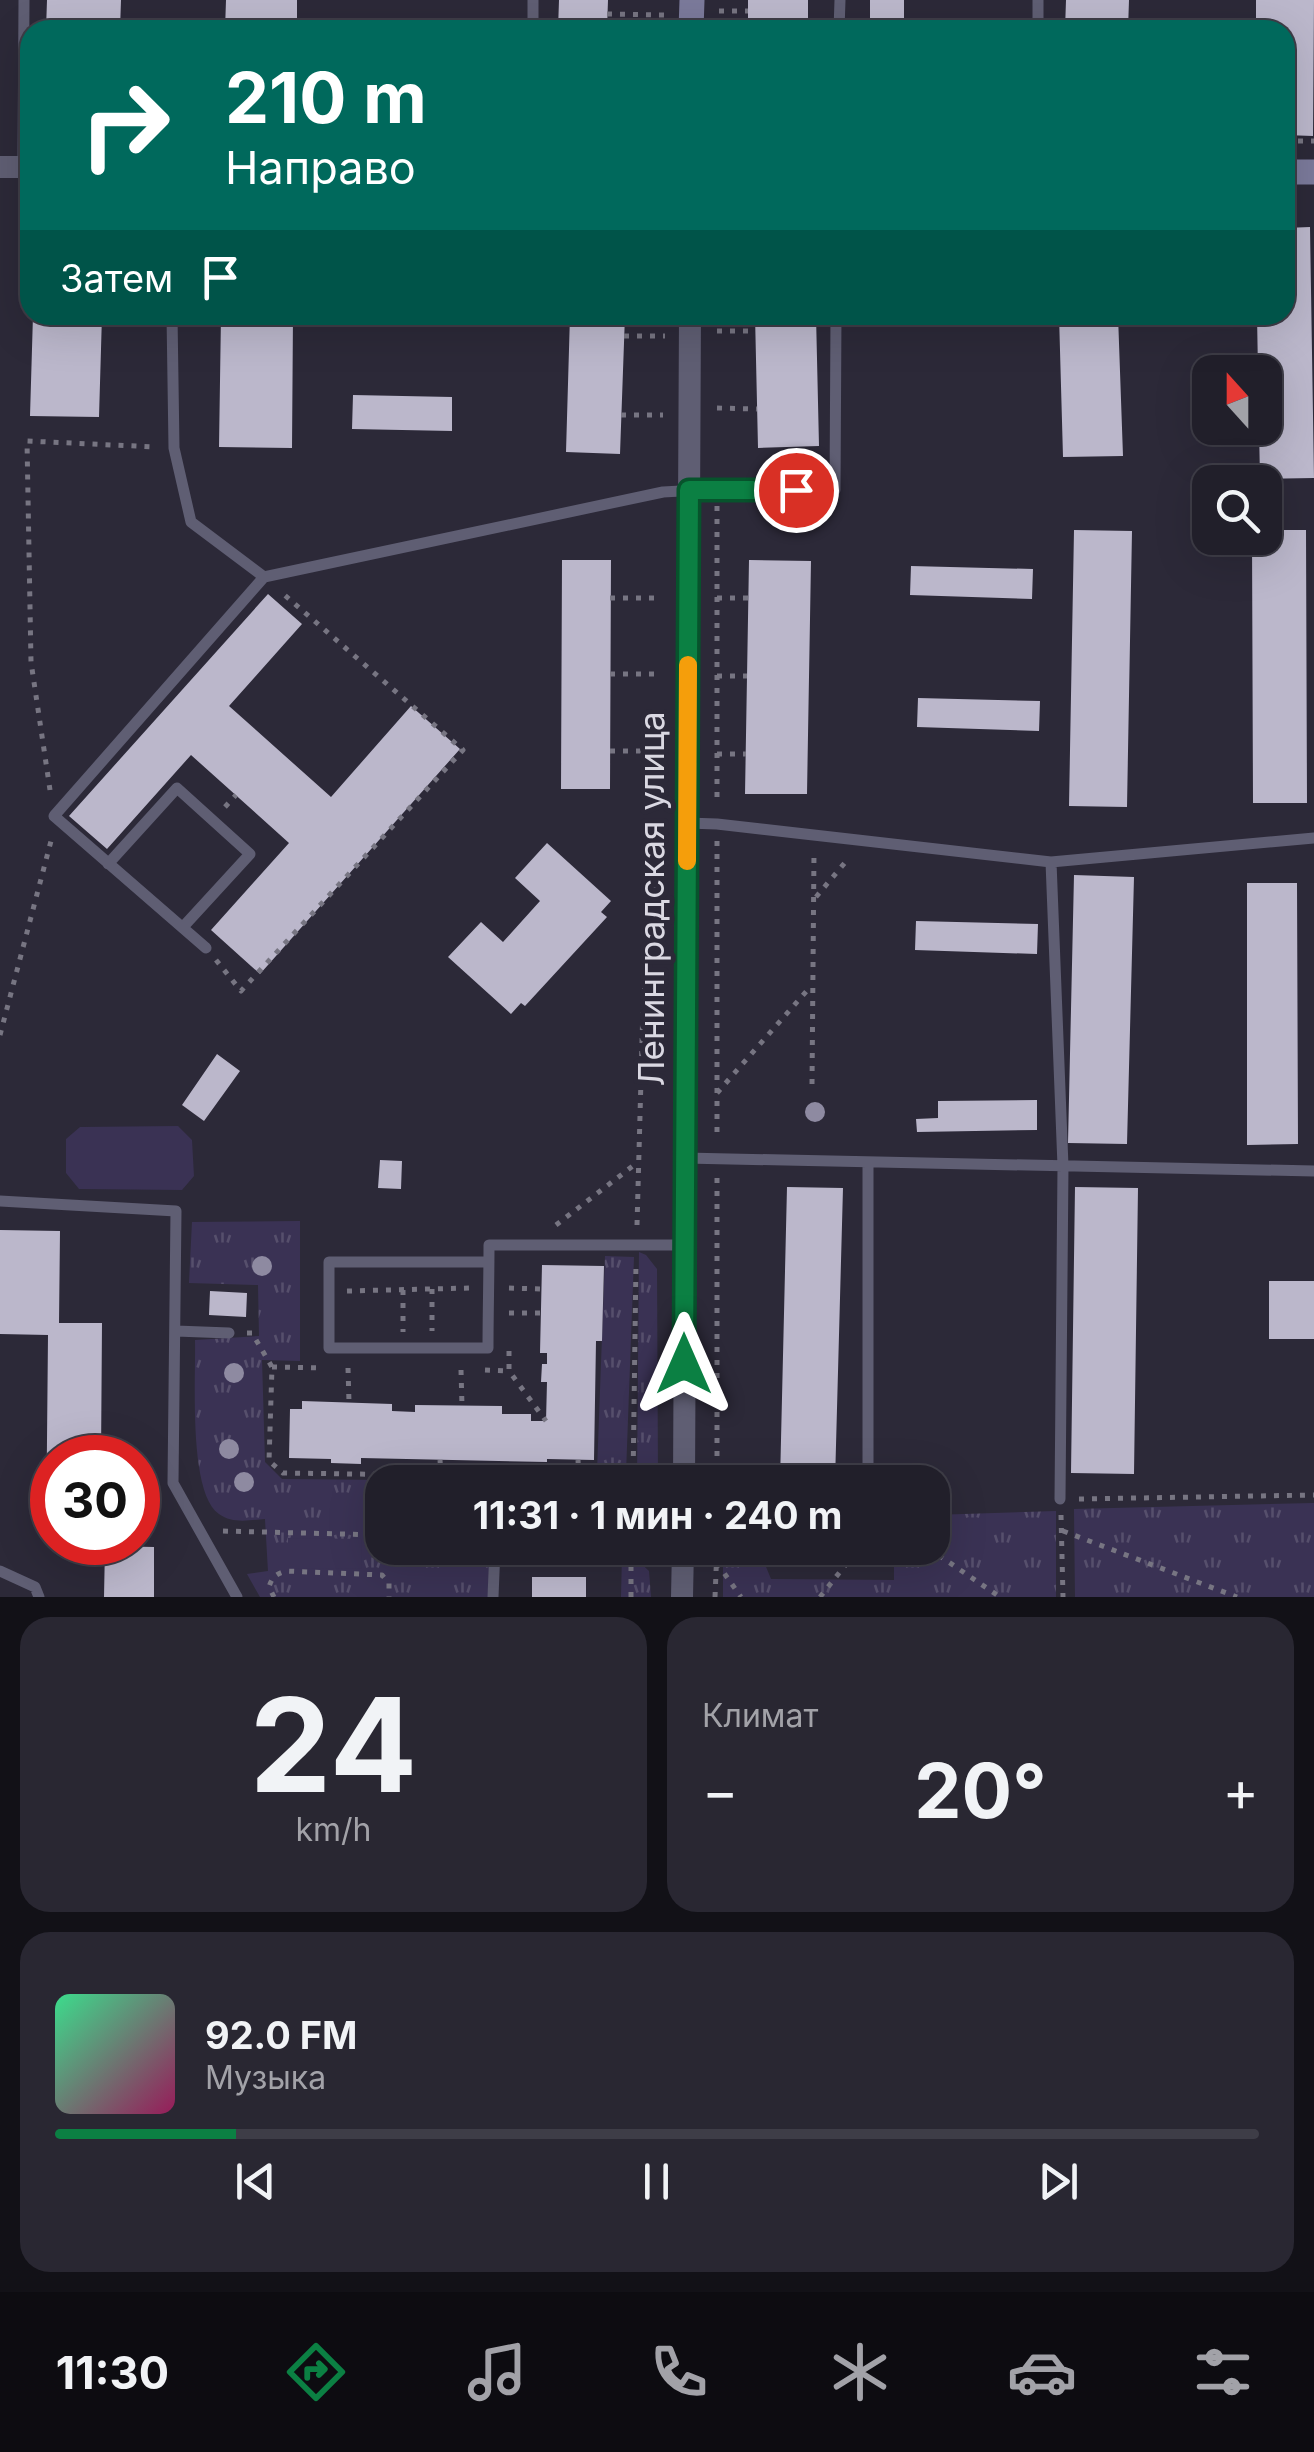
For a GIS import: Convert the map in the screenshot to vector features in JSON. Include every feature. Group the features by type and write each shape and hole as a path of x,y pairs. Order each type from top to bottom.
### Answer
{"street":[{"name":"Ленинградская улица","path":"684,1465 690,325"},
{"path":"682,1597 683,1565"}],"lane":[{"path":"18,167 20,111"},
{"path":"172,325 174,448 191,522 264,576"},
{"path":"206,948 54,816 264,576 664,492 717,488 834,490 836,325"},
{"path":"108,864 178,788 250,854 182,927"},
{"path":"687,823 1051,862 1314,838"},
{"path":"1051,862 1063,1166 1060,1499"},
{"path":"686,1158 1314,1171"},
{"path":"868,1162 868,1465"},
{"path":"0,1201 176,1210 173,1482 238,1597"},
{"path":"489,1262 329,1262 329,1348 488,1348 489,1288 489,1262 489,1244 685,1245"},
{"path":"176,1331 228,1333"},
{"path":"493,1597 494,1565"},
{"path":"0,1570 35,1587 39,1597"}],"path":[{"path":"718,11 748,11"},
{"path":"608,14 667,14"},
{"path":"717,325 717,331 756,332"},
{"path":"624,336 665,336"},
{"path":"717,424 717,408 757,409"},
{"path":"622,415 664,415"},
{"path":"0,1035 50,850 54,816 30,662 27,441 174,448"},
{"path":"717,488 717,1465"},
{"path":"206,948 241,991 463,750 264,576"},
{"path":"610,598 662,598"},
{"path":"717,598 748,598"},
{"path":"610,674 662,674"},
{"path":"717,676 747,676"},
{"path":"610,751 661,751"},
{"path":"717,754 746,754"},
{"path":"633,1465 643,1006 661,814"},
{"path":"812,1084 814,834"},
{"path":"814,899 864,840"},
{"path":"717,1094 813,984"},
{"path":"530,1245 638,1162"},
{"path":"329,1291 489,1288"},
{"path":"541,1313 509,1313 509,1288 542,1288"},
{"path":"432,1289 433,1348"},
{"path":"402,1290 403,1348"},
{"path":"228,1333 252,1333 272,1367 269,1461 283,1474 365,1475"},
{"path":"509,1351 509,1370 546,1421"},
{"path":"348,1368 349,1402"},
{"path":"460,1370 462,1406"},
{"path":"440,1460 440,1465"},
{"path":"578,1460 578,1465"},
{"path":"1063,1597 1060,1499 1314,1495"},
{"path":"200,1530 365,1534"},
{"path":"1062,1531 1237,1597"},
{"path":"950,1563 1000,1597"},
{"path":"631,1597 632,1565"},
{"path":"715,1565 715,1597"},
{"path":"719,1565 741,1597"},
{"path":"820,1597 846,1565"},
{"path":"274,1597 269,1586 271,1580 286,1571 382,1574 389,1583 389,1597"}],"green space":[{"path":"178,1126 192,1140 194,1176 182,1190 79,1189 66,1173 66,1139 80,1127"},
{"path":"300,1221 300,1361 262,1360 265,1462 282,1479 365,1480 365,1565 490,1565 488,1597 260,1597 247,1574 268,1571 265,1519 241,1521 219,1514 202,1483 196,1433 195,1340 259,1336 258,1285 189,1283 192,1222"},
{"path":"639,1252 657,1269 658,1465 637,1465"},
{"path":"605,1256 634,1257 626,1465 597,1465"},
{"path":"1314,1503 1314,1597 1075,1597 1074,1509"},
{"path":"1056,1511 1056,1597 723,1597 723,1565 765,1565 771,1579 894,1580 894,1565 950,1565 950,1514"},
{"path":"288,1538 362,1539 361,1569 288,1568"},
{"path":"622,1565 643,1565 649,1571 651,1597 621,1597"}],"building":[{"path":"47,0 121,0 120,20 46,20"},
{"path":"226,0 297,0 297,20 225,20"},
{"path":"559,0 608,0 607,20 558,20"},
{"path":"748,0 808,0 808,20 748,20"},
{"path":"870,0 904,0 904,20 870,20"},
{"path":"1066,0 1129,0 1128,20 1065,20"},
{"path":"1256,0 1314,0 1313,136 1295,135 1295,20 1256,20"},
{"path":"1310,227 1314,478 1282,479 1282,465 1260,465 1259,445 1282,445 1282,355 1258,355 1257,325 1295,325 1295,228"},
{"path":"33,325 102,325 99,417 30,416"},
{"path":"221,325 293,325 292,448 219,447"},
{"path":"570,325 625,325 620,454 566,452"},
{"path":"755,325 816,325 819,446 758,448"},
{"path":"1059,325 1118,325 1123,456 1063,457"},
{"path":"353,395 452,397 452,431 352,429"},
{"path":"1074,530 1132,531 1127,807 1069,806"},
{"path":"1282,530 1306,530 1307,803 1253,803 1252,555 1282,555"},
{"path":"562,560 611,560 610,789 561,789"},
{"path":"749,560 811,561 807,794 745,794"},
{"path":"911,566 1033,569 1032,599 910,595"},
{"path":"268,594 302,624 229,706 331,797 411,706 460,749 260,974 211,930 289,843 191,755 107,849 69,816"},
{"path":"918,698 1040,701 1039,731 917,727"},
{"path":"547,843 611,901 601,912 607,917 525,1006 521,1003 511,1014 448,957 481,922 503,942 540,901 515,878"},
{"path":"1074,875 1134,877 1127,1144 1068,1143"},
{"path":"1247,883 1297,883 1298,1144 1247,1145"},
{"path":"916,921 1038,924 1037,954 915,950"},
{"path":"217,1054 240,1071 204,1121 182,1105"},
{"path":"1037,1100 1037,1130 917,1132 916,1119 938,1118 938,1101"},
{"path":"380,1160 402,1161 401,1189 378,1188"},
{"path":"787,1187 843,1188 835,1465 780,1465"},
{"path":"1075,1187 1138,1188 1134,1474 1071,1473"},
{"path":"0,1230 60,1231 59,1323 102,1323 101,1435 47,1435 48,1335 0,1334"},
{"path":"542,1265 604,1266 602,1341 596,1341 594,1460 361,1458 361,1464 289,1458 290,1409 302,1409 302,1401 392,1404 392,1411 415,1412 415,1405 502,1406 502,1414 531,1414 531,1421 546,1421 547,1382 541,1382 547,1353 540,1353"},
{"path":"1269,1281 1314,1281 1314,1339 1269,1339"},
{"path":"210,1291 247,1293 246,1317 209,1315"},
{"path":"105,1565 154,1565 154,1597 104,1597"},
{"path":"532,1577 586,1577 586,1597 532,1597"}],"slow traffic":[{"path":"687,861 688,665"}],"route":[{"path":"684,1364 689,490 796,490"}]}
